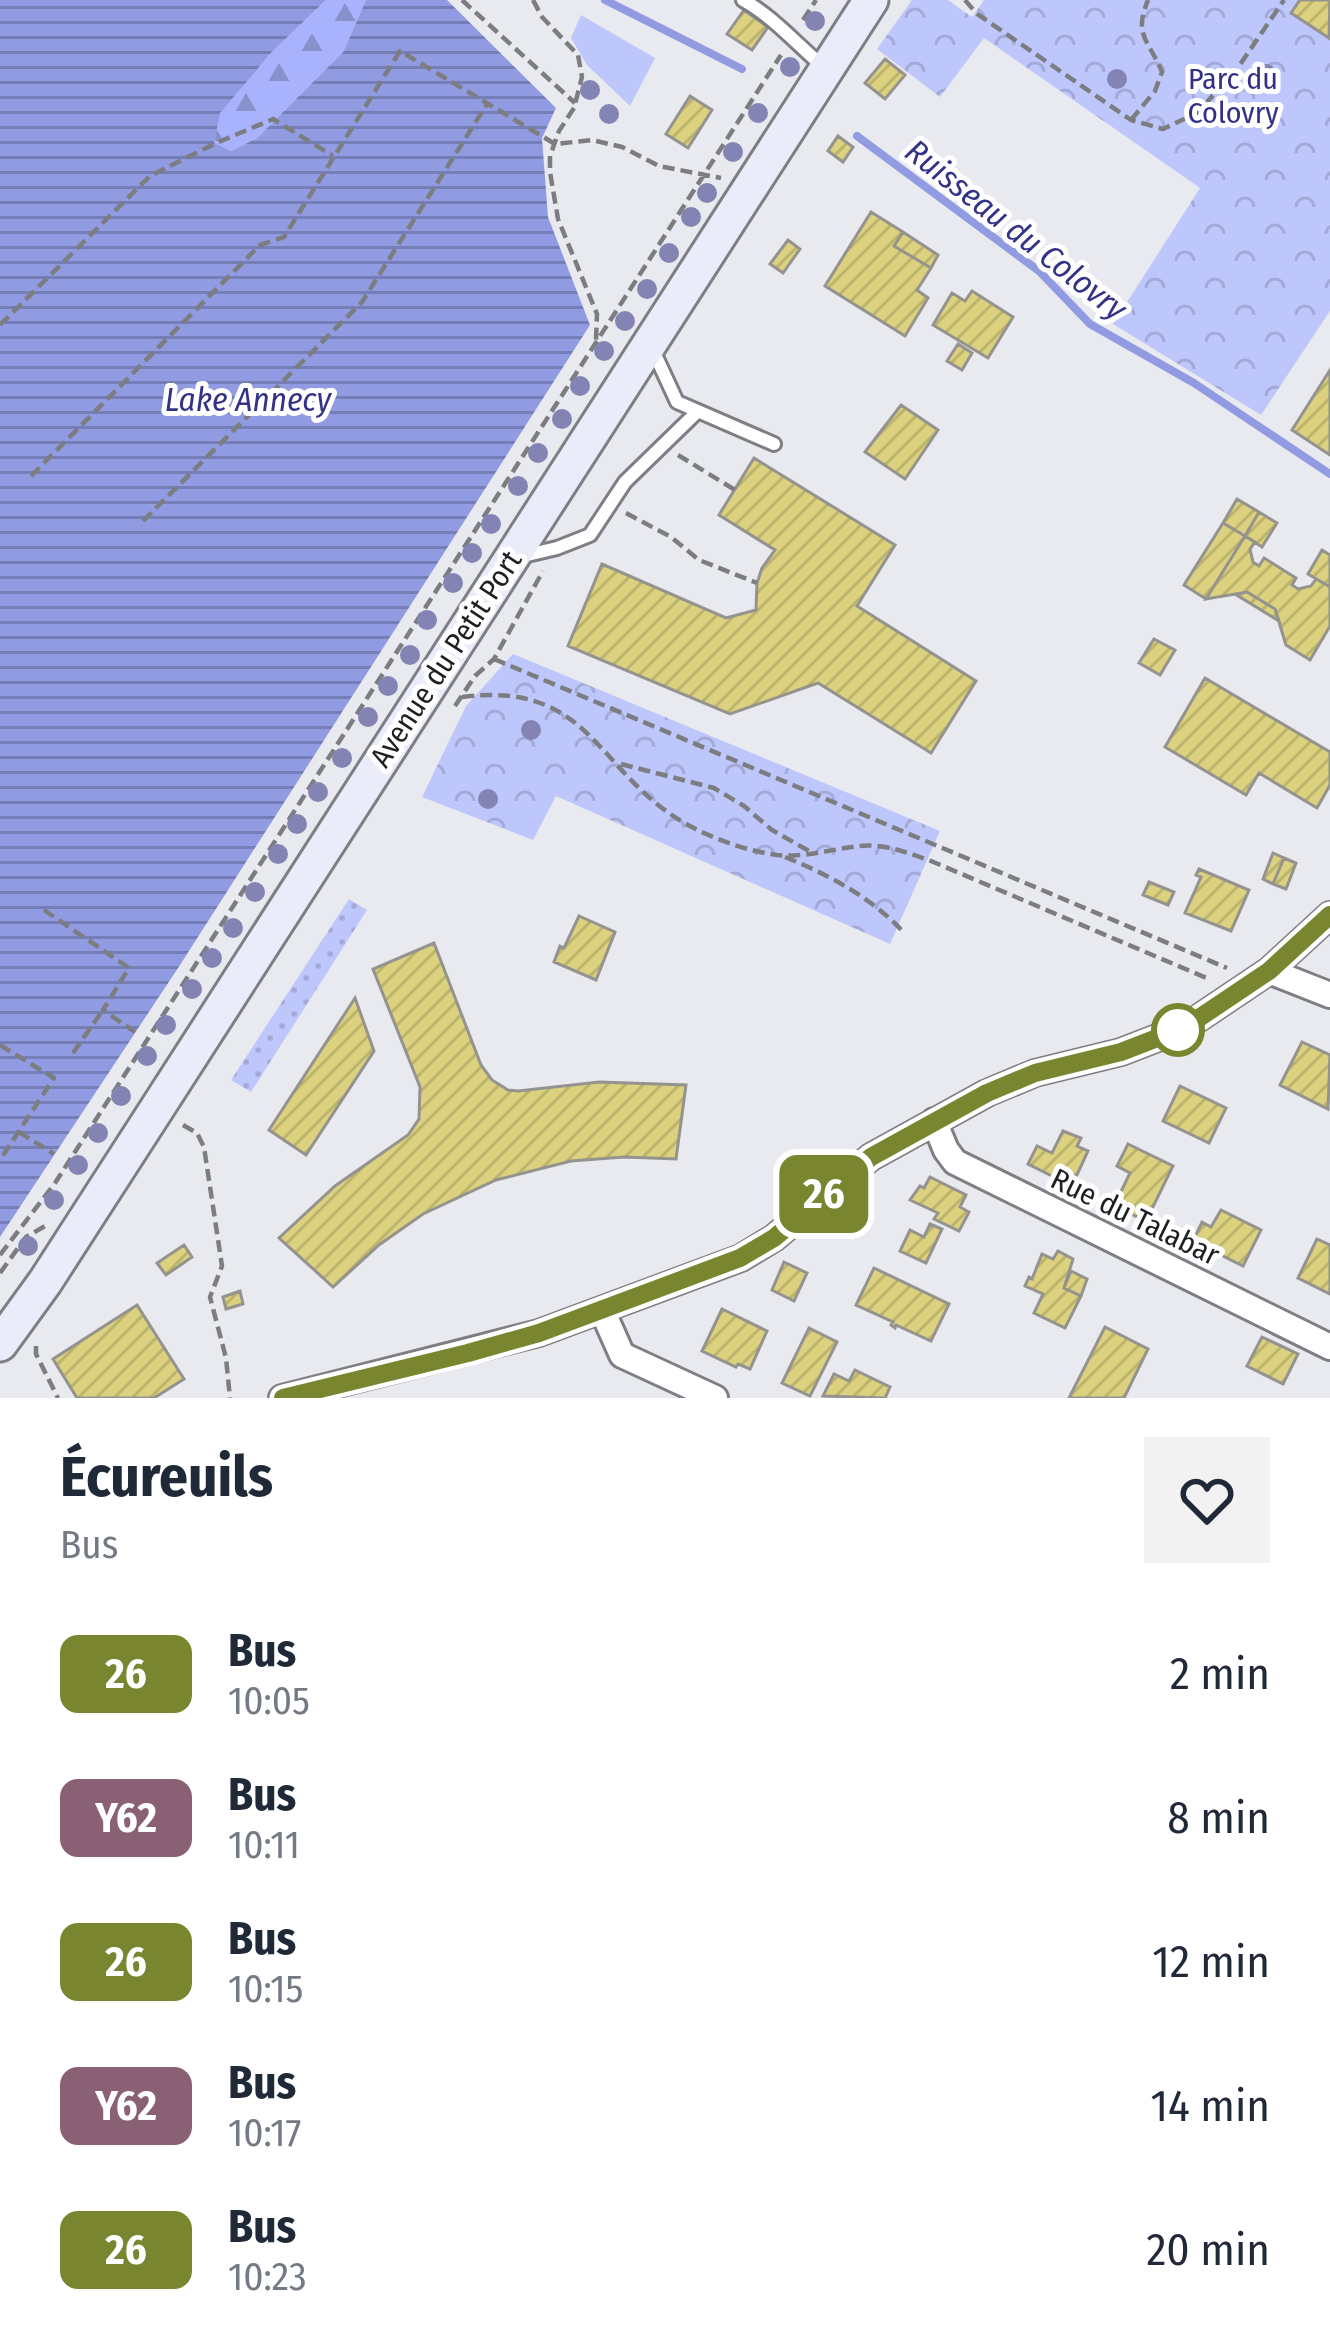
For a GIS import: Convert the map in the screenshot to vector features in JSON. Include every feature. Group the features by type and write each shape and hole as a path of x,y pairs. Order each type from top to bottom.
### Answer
{"main road":[{"name":"Avenue du Petit Port","path":"13,1334 871,0"}],"street":[{"path":"282,1398 502,1344 740,1258 774,1238 871,1157 987,1093 1035,1073 1121,1052 1178,1030 1262,976 1330,915"},
{"path":"1289,954 1330,992"},
{"path":"1262,976 1330,992"},
{"name":"Rue du Talabar","path":"934,1121 956,1162 1330,1347"},
{"path":"602,1310 622,1355 715,1398"}],"lane":[{"path":"743,0 826,69"},
{"path":"650,342 677,402 774,444"},
{"path":"510,559 590,535 625,482 698,411"}],"path":[{"path":"462,0 575,103"},
{"path":"533,0 542,17 578,55 582,77 550,156 550,172 558,219 598,314 596,346"},
{"path":"0,1255 55,1183 817,0"},
{"path":"965,0 976,13 1131,119 1163,129 1197,113 1237,69 1284,0"},
{"path":"1131,119 1155,91 1162,72 1142,37 1140,25 1148,0"},
{"path":"31,476 260,245 284,237 400,51 555,144 592,140 622,147 659,166 705,173 746,190"},
{"path":"143,521 362,302 487,104"},
{"path":"0,325 150,176 273,119 333,156"},
{"path":"663,444 735,490"},
{"path":"610,505 671,537 699,560 758,583"},
{"path":"494,659 1262,976"},
{"path":"462,697 508,694 549,706 575,722 655,802 688,825 737,845 779,855 841,883 905,934"},
{"path":"616,762 714,788 813,854"},
{"path":"779,855 861,845 891,848 1204,976 1232,998"},
{"path":"44,910 129,968 73,1052"},
{"path":"103,1010 135,1032"},
{"path":"0,1045 54,1078 0,1160"},
{"path":"157,1110 197,1133 204,1147 222,1266 210,1297 226,1358 230,1398"},
{"path":"19,1132 54,1154"},
{"path":"0,1273 26,1238 53,1222"},
{"path":"13,1334 36,1354 58,1398"}],"green space":[{"path":"326,0 366,0 343,52 257,138 231,151 214,144 219,113"},
{"name":"Parc du Colovry","path":"912,0 948,0 972,17 984,0 1330,0 1330,311 1261,415 1113,324 1200,188 984,38 940,97 877,49"},
{"path":"581,15 655,58 630,106 587,65 571,38"},
{"path":"513,654 940,831 890,944 556,796 533,840 422,797 466,706"},
{"path":"349,899 367,910 251,1092 231,1080"}],"water":[{"name":"Lake Annecy","path":"0,0 326,0 271,53 220,113 214,143 231,151 257,138 343,52 366,0 447,0 556,108 542,138 548,217 590,325 0,1237"}],"building":[{"path":"1300,0 1330,0 1329,38 1291,13"},
{"path":"744,10 768,27 752,50 727,34"},
{"path":"885,59 905,75 885,99 865,83"},
{"path":"690,96 712,110 688,148 666,134"},
{"path":"838,136 853,147 843,162 828,151"},
{"path":"871,212 903,232 894,246 931,268 917,290 928,298 905,336 825,286"},
{"path":"903,232 938,255 931,268 894,246"},
{"path":"788,240 800,249 783,273 770,264"},
{"path":"972,291 1013,317 988,358 933,325 952,293 965,301"},
{"path":"958,344 972,353 962,370 947,361"},
{"path":"1330,370 1330,455 1292,430"},
{"path":"901,405 938,430 905,479 865,452"},
{"path":"754,458 895,545 857,606 976,681 931,753 818,683 730,714 568,646 602,564 726,618 756,610 757,583 775,550 719,515"},
{"path":"1237,499 1259,512 1245,536 1223,523"},
{"path":"1259,512 1277,523 1262,547 1245,536"},
{"path":"1223,523 1245,536 1206,599 1184,585"},
{"path":"1245,536 1255,542 1250,549 1259,566 1264,558 1296,578 1292,585 1298,589 1311,586 1316,579 1330,587 1330,626 1310,660 1286,645 1275,609 1247,592 1206,599"},
{"path":"1322,550 1330,555 1330,587 1308,574"},
{"path":"1247,592 1275,609 1279,621 1235,594"},
{"path":"1154,639 1175,650 1160,675 1139,663"},
{"path":"1205,678 1330,752 1330,785 1317,808 1259,773 1246,795 1165,747"},
{"path":"1273,853 1284,858 1273,884 1263,879"},
{"path":"1284,858 1296,863 1286,889 1273,884"},
{"path":"1199,869 1249,890 1231,931 1185,913 1201,877 1196,875"},
{"path":"1149,882 1174,892 1168,905 1143,895"},
{"path":"579,916 615,932 596,980 554,962"},
{"path":"434,943 481,1065 492,1080 518,1091 599,1082 686,1085 676,1159 571,1161 496,1180 423,1214 379,1245 333,1287 279,1238 335,1186 408,1135 419,1119 420,1087 373,969"},
{"path":"355,998 374,1051 306,1155 269,1130"},
{"path":"1302,1042 1330,1055 1328,1109 1280,1085"},
{"path":"1180,1086 1226,1108 1209,1143 1163,1121"},
{"path":"1063,1131 1081,1138 1077,1146 1088,1151 1076,1177 1065,1172 1060,1180 1028,1164 1037,1146 1052,1153"},
{"path":"1128,1144 1173,1166 1146,1221 1114,1206 1130,1173 1117,1166"},
{"path":"930,1177 966,1195 960,1207 969,1212 959,1231 934,1219 938,1213 910,1200"},
{"path":"1221,1210 1261,1230 1243,1266 1193,1241 1202,1222 1211,1227"},
{"path":"930,1224 942,1229 926,1263 900,1251 910,1230 924,1237"},
{"path":"1317,1239 1330,1245 1330,1294 1298,1278"},
{"path":"184,1245 192,1257 166,1275 157,1263"},
{"path":"1058,1251 1073,1259 1064,1288 1081,1296 1065,1328 1034,1313 1043,1294 1025,1286 1042,1254 1053,1259"},
{"path":"784,1262 807,1273 794,1301 772,1290"},
{"path":"874,1268 949,1304 931,1341 895,1328 893,1322 856,1305"},
{"path":"1071,1271 1087,1279 1081,1296 1064,1288"},
{"path":"240,1291 243,1304 226,1309 223,1297"},
{"path":"137,1305 184,1379 154,1398 77,1398 53,1359"},
{"path":"722,1309 767,1331 750,1369 702,1351"},
{"path":"1105,1327 1148,1349 1124,1398 1069,1398"},
{"path":"809,1328 837,1342 810,1396 782,1383"},
{"path":"1262,1337 1298,1354 1283,1384 1247,1366"},
{"path":"855,1370 890,1387 885,1398 823,1396 834,1374 849,1381"}],"waterway":[{"name":"Ruisseau du Colovry","path":"605,0 742,69"},
{"name":"Ruisseau du Colovry","path":"857,136 1039,271 1090,324 1194,383 1330,474"}],"bus line":[{"name":"26","path":"283,1398 539,1333 740,1258 789,1227 871,1157 987,1093 1035,1073 1121,1052 1199,1018 1269,971 1330,915"}]}
